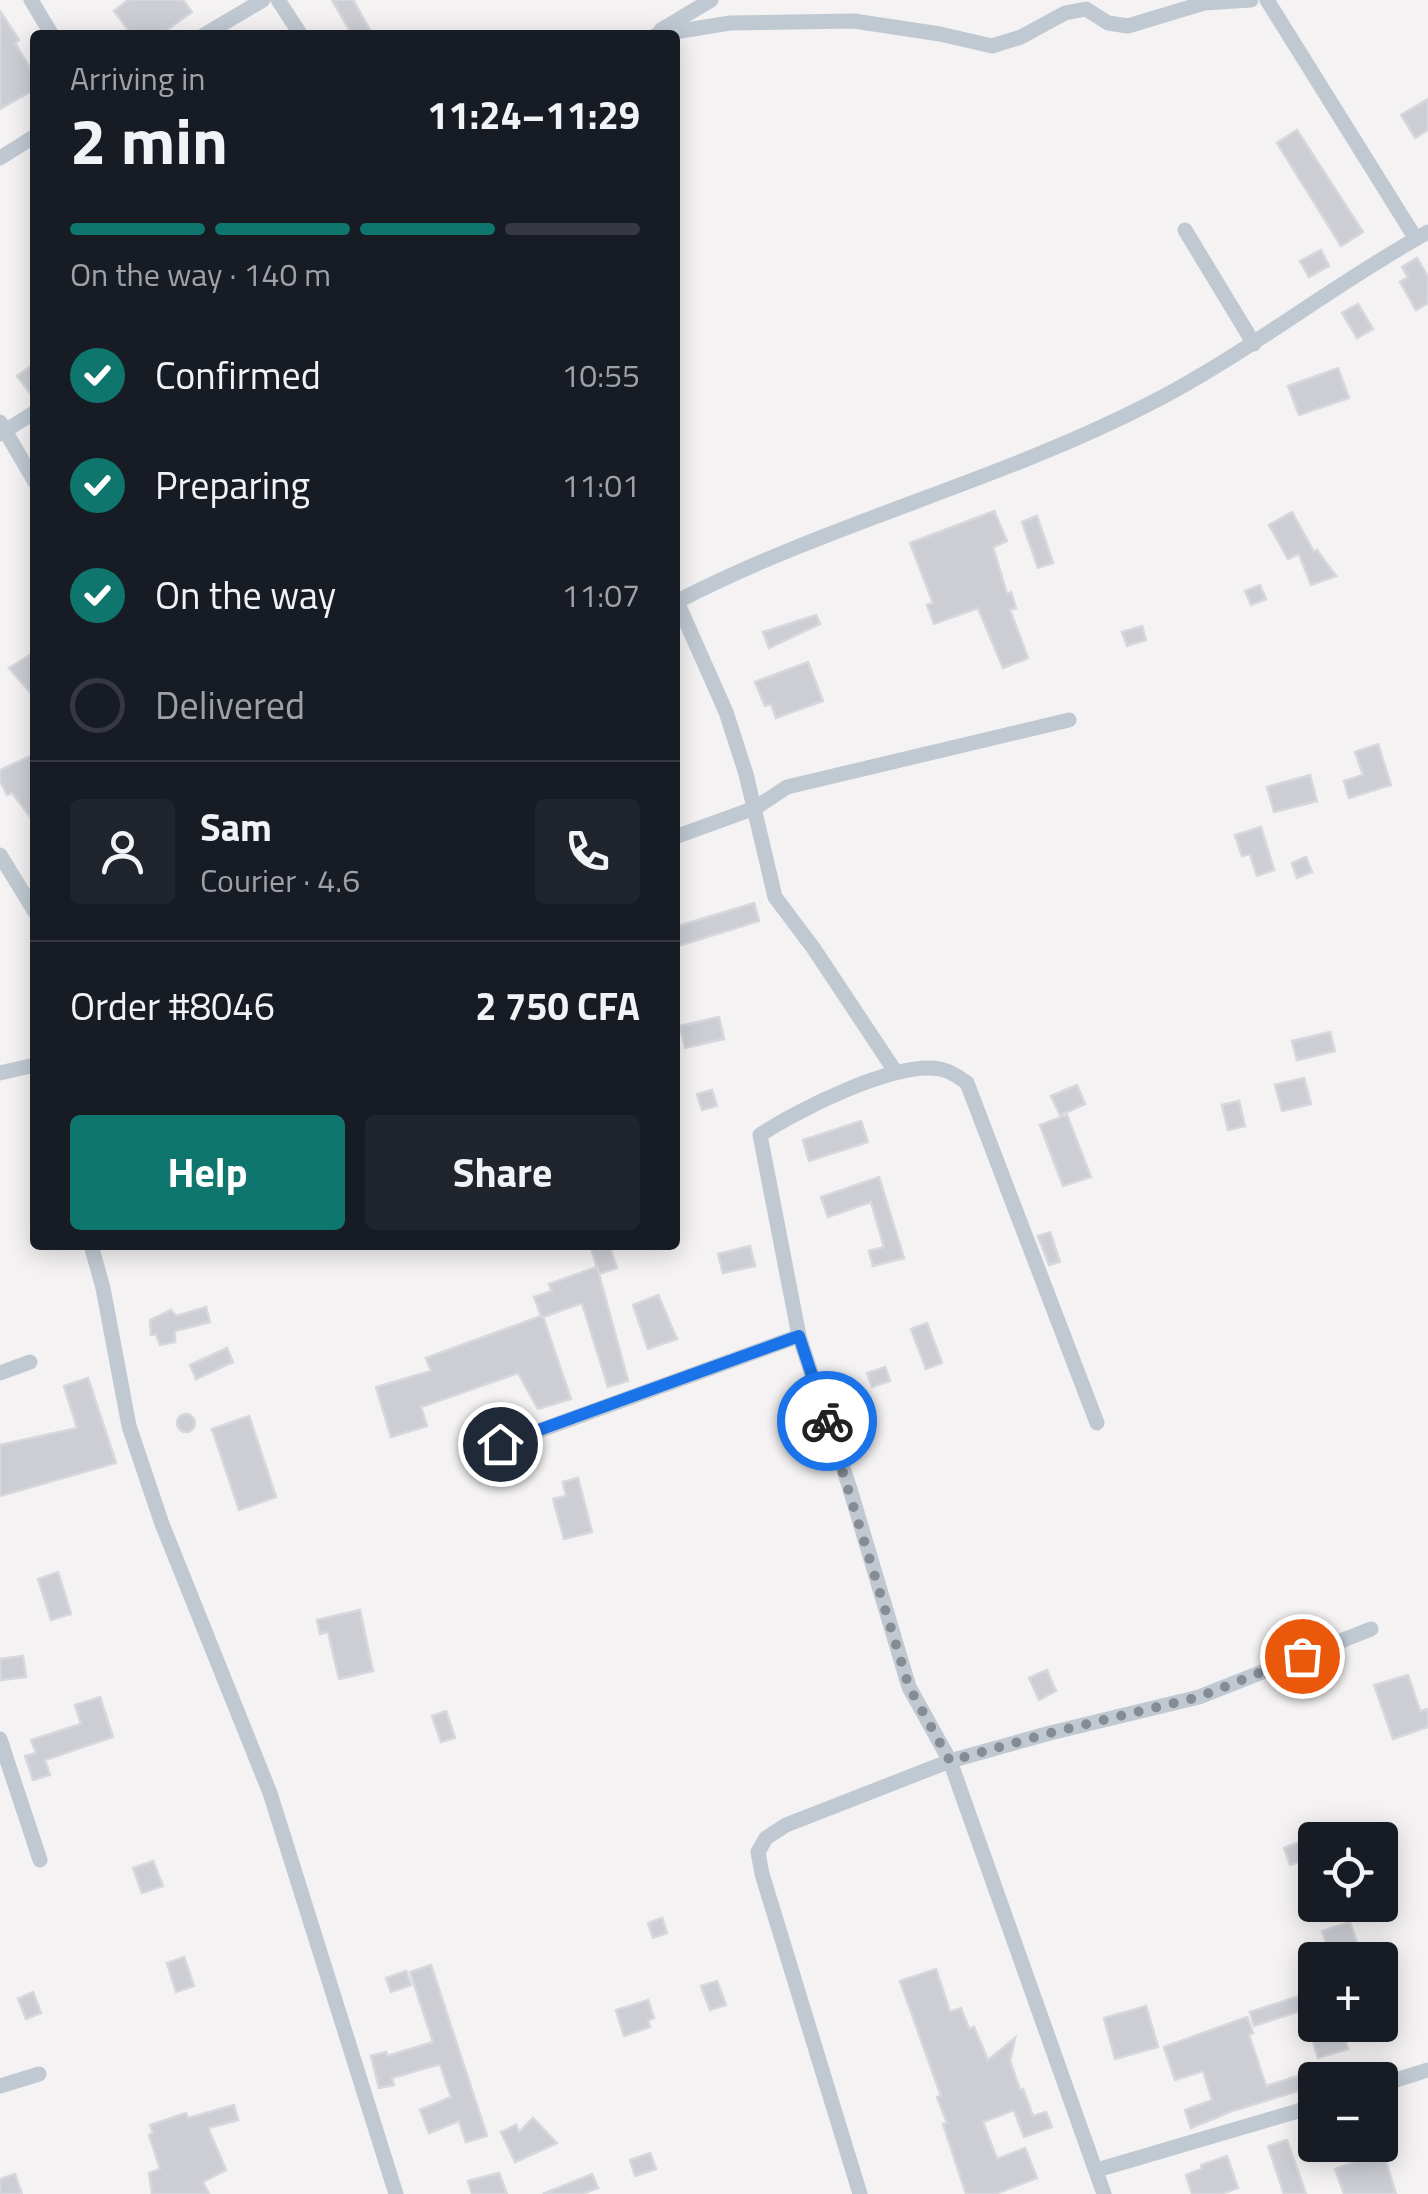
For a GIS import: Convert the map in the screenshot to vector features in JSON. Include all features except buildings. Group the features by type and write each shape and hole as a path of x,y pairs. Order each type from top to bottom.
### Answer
{"street":[{"path":"30,0 49,30"},
{"path":"213,30 264,0"},
{"path":"278,0 299,30"},
{"path":"663,30 711,0"},
{"path":"680,31 730,23 854,22 992,46 1065,13 1086,9 1108,23 1128,26 1204,3 1251,0"},
{"path":"680,598 732,573 994,474 1149,404 1254,344 1422,236 1267,0"},
{"path":"0,158 30,139"},
{"path":"1186,230 1254,344"},
{"path":"30,415 2,429 30,474"},
{"path":"680,606 726,712 755,808 775,898 895,1071"},
{"path":"680,834 755,808 787,787 1068,720"},
{"path":"0,856 30,904"},
{"path":"0,1073 30,1066"},
{"path":"1098,1422 967,1082 938,1068 895,1071 784,1119 760,1135 799,1336 909,1687 950,1761 1104,2194"},
{"path":"92,1250 129,1426 162,1524 270,1793 396,2194"},
{"path":"500,1444 799,1336"},
{"path":"0,1373 30,1362"},
{"path":"860,2194 758,1852 766,1838 786,1824 950,1761 1199,1697 1371,1630"},
{"path":"0,1739 40,1860"},
{"path":"1398,2079 1428,2070"},
{"path":"0,2086 39,2074"},
{"path":"1096,2170 1298,2111"}],"way so far":[{"path":"827,1421 909,1687 950,1761 1199,1697 1302,1656"}],"route":[{"path":"500,1444 799,1336 827,1421"}]}
